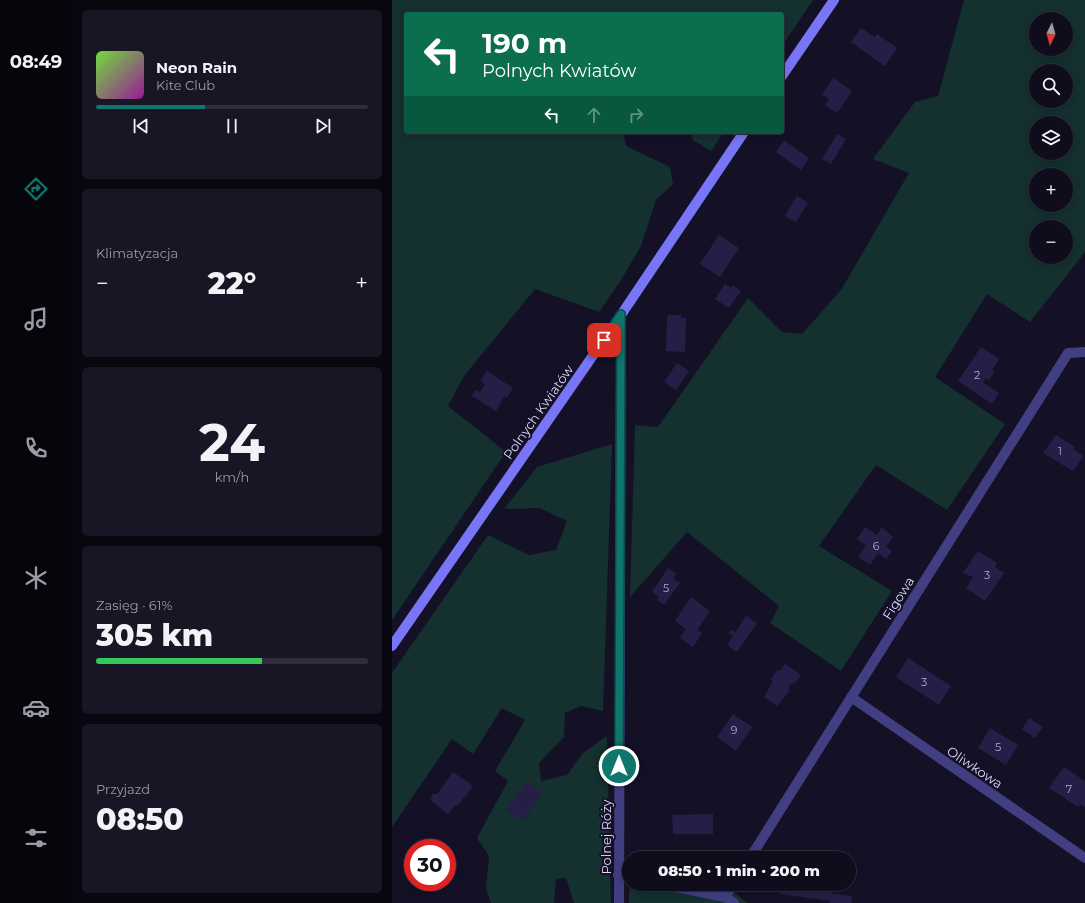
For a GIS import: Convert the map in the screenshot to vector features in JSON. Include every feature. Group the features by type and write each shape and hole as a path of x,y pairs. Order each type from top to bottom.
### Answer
{"street":[{"path":"784,73 834,0"},
{"name":"Polnych Kwiatów","path":"392,646 621,314 743,134"},
{"name":"Polnej Róży","path":"619,903 621,314"},
{"name":"Figowa","path":"754,851 1068,353 1085,352"},
{"name":"Oliwkowa","path":"851,697 1085,858"},
{"path":"618,875 622,876"},
{"path":"696,891 725,897 734,903"},
{"path":"725,897 729,891"}],"green space":[{"path":"392,0 813,0 784,43 784,12 404,12 404,134 623,134 626,146 670,167 673,184 656,200 641,246 621,280 599,312 535,289 464,376 448,406 506,452 392,620"},
{"path":"964,0 1085,0 1085,252 1030,322 987,294 935,377 1005,424 947,510 876,465 819,546 892,591 841,671 770,623 779,606 687,532 630,597 635,425 658,427 748,298 782,332 802,334 841,290 909,173 873,159 915,102 938,96"},
{"path":"692,134 723,134 711,151 693,140"},
{"path":"612,444 603,711 581,706 565,713 564,737 539,763 541,781 567,775 583,753 607,736 611,903 574,903 566,878 556,879 554,903 491,903 486,888 489,856 477,838 508,781 495,771 525,720 502,708 473,754 452,739 392,827 392,673 488,535 529,555 556,550 567,521 540,508 504,509 537,467"},
{"path":"629,891 732,891 748,903 629,903"}],"building":[{"path":"861,28 875,37 877,34 897,48 885,66 851,42"},
{"path":"833,78 852,91 837,113 825,105 829,99 822,95"},
{"path":"837,134 846,139 831,164 822,159"},
{"path":"784,140 809,158 801,170 776,152"},
{"path":"797,196 808,203 796,222 785,216"},
{"path":"719,235 739,248 720,277 700,264"},
{"path":"725,284 731,288 733,285 741,291 729,308 715,299"},
{"path":"668,315 681,315 681,318 686,318 685,352 666,351"},
{"path":"981,347 999,359 992,370 994,372 989,380 986,378 983,382 999,393 992,404 958,381"},
{"path":"677,363 689,371 676,390 664,382"},
{"path":"487,371 513,388 507,398 504,396 496,411 472,396 476,390 480,392 485,384 480,381"},
{"path":"1056,435 1075,447 1073,449 1084,456 1073,471 1043,453"},
{"path":"865,527 877,535 881,528 884,529 893,537 886,547 892,551 886,559 878,553 870,565 858,557 866,545 857,539"},
{"path":"978,551 997,563 995,567 1004,573 985,601 966,588 973,577 963,573"},
{"path":"668,568 677,574 673,578 680,583 664,605 657,600 659,597 652,592"},
{"path":"691,597 710,611 697,630 702,633 693,647 680,638 686,629 675,621"},
{"path":"746,616 757,623 737,652 727,645 733,636 728,633 731,630 735,633"},
{"path":"908,658 951,686 939,705 896,677"},
{"path":"785,664 801,675 794,684 792,683 788,689 790,690 777,706 764,697 773,681 770,680 777,670 780,671"},
{"path":"733,714 752,727 736,751 717,737"},
{"path":"1029,718 1043,727 1035,738 1022,729"},
{"path":"990,728 1018,745 1006,765 978,748"},
{"path":"1064,767 1085,781 1085,807 1080,804 1078,807 1049,788"},
{"path":"453,772 473,786 459,804 454,806 448,814 430,800 433,794 437,794"},
{"path":"526,782 542,793 523,821 507,810"},
{"path":"713,814 713,834 673,834 672,815"},
{"path":"780,891 831,891 831,893 852,896 851,903 829,903 830,901 780,894"}],"route":[{"path":"604,340 621,314 619,766"}]}
